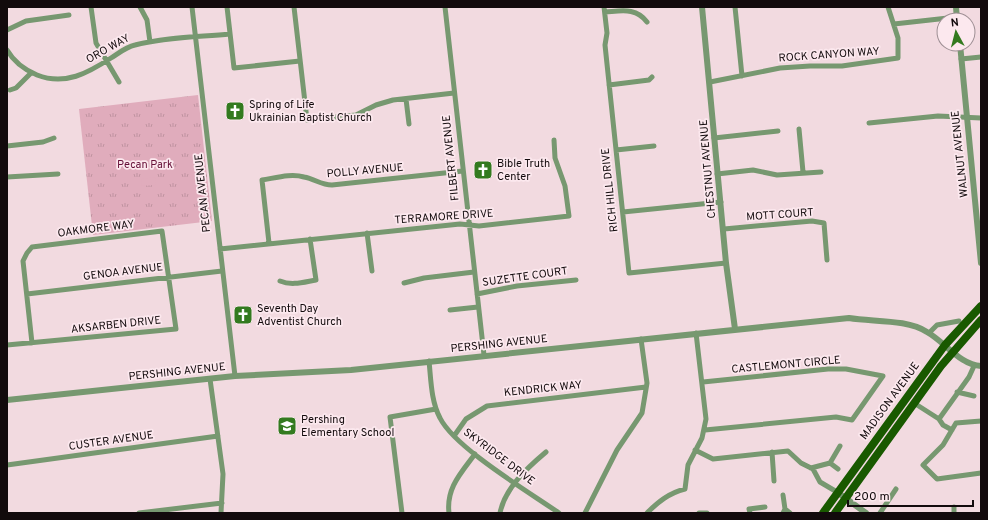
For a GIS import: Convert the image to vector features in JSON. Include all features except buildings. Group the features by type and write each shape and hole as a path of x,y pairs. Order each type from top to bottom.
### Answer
{"main road":[{"name":"MADISON AVENUE","path":"822,513 945,345 981,306"},
{"name":"MADISON AVENUE","path":"835,513 952,352 981,320"}],"street":[{"path":"90,7 95,40 119,82"},
{"path":"140,7 147,20 150,42"},
{"name":"PECAN AVENUE","path":"192,7 235,376"},
{"path":"227,7 234,68 300,61"},
{"path":"294,7 307,120 356,115 384,102 454,93"},
{"name":"FILBERT AVENUE","path":"445,7 484,355"},
{"name":"CHESTNUT AVENUE","path":"702,7 726,263 735,329"},
{"path":"735,7 742,76"},
{"name":"ROCK CANYON WAY","path":"710,82 780,68 842,66 898,58 898,38 888,7"},
{"path":"604,9 633,11 640,14 646,22"},
{"name":"RICH HILL DRIVE","path":"604,9 607,33 605,44 629,273 726,263"},
{"path":"7,30 26,21 69,15"},
{"path":"894,24 936,21"},
{"name":"ORO WAY","path":"7,50 13,59 31,73 52,79 68,79 86,73 127,48 150,42 230,34"},
{"name":"WALNUT AVENUE","path":"961,52 978,201 981,262"},
{"path":"961,58 981,56"},
{"path":"10,90 16,88 31,73"},
{"path":"610,85 649,80 652,77"},
{"path":"406,99 409,124"},
{"path":"869,123 938,116 981,118"},
{"path":"799,129 803,172"},
{"path":"714,138 778,131"},
{"path":"7,146 40,143 54,138"},
{"name":"TERRAMORE DRIVE","path":"220,249 460,224 479,226 569,216 566,186 555,158 554,140"},
{"path":"616,150 654,146"},
{"path":"718,174 753,170 773,175 821,172"},
{"name":"POLLY AVENUE","path":"269,243 262,180 301,176 320,184 332,185 463,171"},
{"path":"7,177 58,174"},
{"path":"623,212 721,202"},
{"name":"MOTT COURT","path":"724,229 812,220 824,223 827,260"},
{"name":"OAKMORE WAY","path":"27,294 23,261 32,247 162,231"},
{"name":"AKSARBEN DRIVE","path":"7,345 176,329 170,276 162,231"},
{"path":"367,233 372,271"},
{"path":"280,281 287,284 295,284 316,280 310,239"},
{"name":"GENOA AVENUE","path":"27,294 222,271"},
{"path":"404,283 424,278 474,272"},
{"name":"SUZETTE COURT","path":"477,294 517,286 576,280"},
{"path":"27,294 32,343"},
{"path":"450,310 478,307"},
{"name":"PERSHING AVENUE","path":"7,400 235,376 351,370 849,318 912,325 929,333 952,352 974,366"},
{"path":"929,333 937,325 959,321"},
{"path":"647,513 658,502 685,489 686,472 705,430 706,416 696,333"},
{"path":"585,513 617,450 642,413 646,387 642,339"},
{"name":"SKYRIDGE DRIVE","path":"429,361 436,409 444,424 454,436 475,454 559,513"},
{"path":"939,419 969,377 974,366 981,366"},
{"name":"CASTLEMONT CIRCLE","path":"702,382 828,369 852,370 883,376 852,420 836,417 705,430"},
{"path":"210,379 223,474 221,513"},
{"name":"KENDRICK WAY","path":"454,436 466,419 487,406 646,387"},
{"path":"957,392 974,396"},
{"path":"914,403 939,419 943,425 952,430"},
{"path":"402,513 390,417 436,409"},
{"path":"981,421 956,423 943,445 923,465 937,479 981,473"},
{"name":"CUSTER AVENUE","path":"7,465 218,436"},
{"path":"811,468 830,463 840,446"},
{"path":"695,450 713,459 772,452 790,452 801,463 811,468 820,482 837,492 866,513"},
{"path":"500,513 502,503 515,483 529,467 546,452"},
{"path":"772,452 774,481"},
{"path":"449,513 448,498 452,485 475,454"},
{"path":"830,463 838,469"},
{"path":"880,513 896,489"},
{"path":"783,495 784,511 790,513"},
{"path":"139,513 222,503"},
{"path":"750,513 749,509 765,507"},
{"path":"699,513 707,513"}],"green space":[{"name":"Pecan Park","path":"198,95 212,221 93,235 79,109"},
{"path":"155,177 156,185 142,186 141,179"},
{"path":"190,184 197,184 198,199 191,199"}],"place":[{"name":"Spring of Life Ukrainian Baptist Church","path":"235,111"},
{"name":"Bible Truth Center","path":"483,170"},
{"name":"Seventh Day Adventist Church","path":"243,315"},
{"name":"Pershing Elementary School","path":"287,426"}]}
